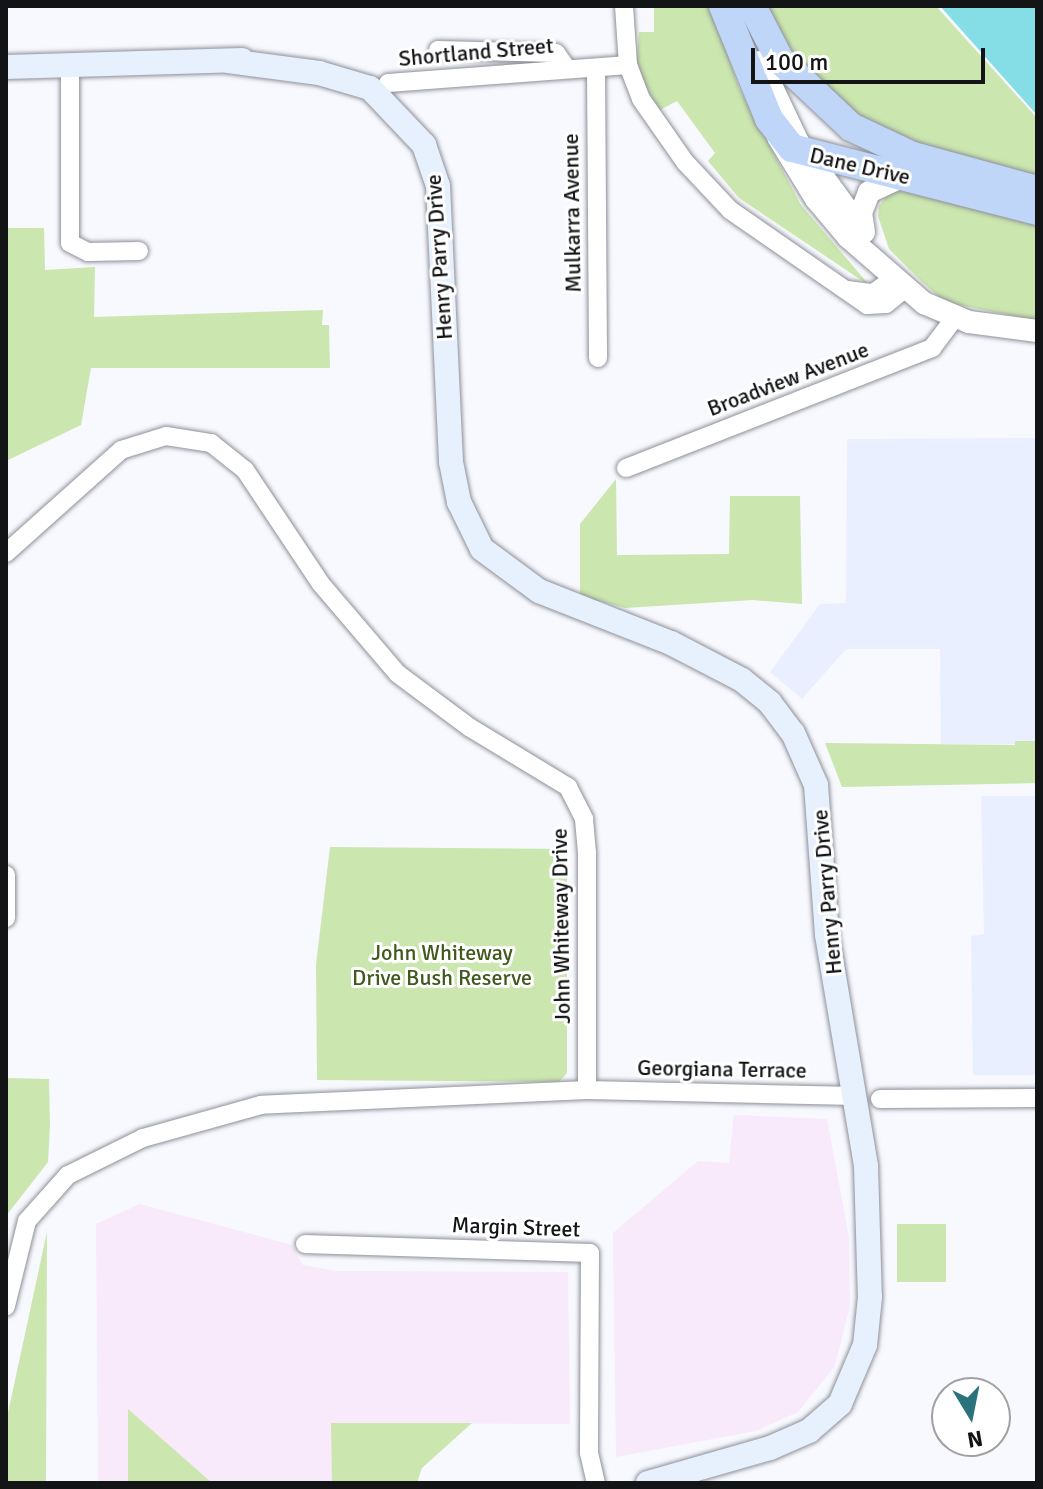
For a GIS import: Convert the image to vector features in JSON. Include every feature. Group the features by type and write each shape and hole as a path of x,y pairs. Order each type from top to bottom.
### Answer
{"highway":[{"name":"Dane Drive","path":"723,6 772,125 787,144 806,155 903,176 1037,211"},
{"name":"Dane Drive","path":"752,6 780,60 851,127 913,156 1037,190"}],"main road":[{"name":"Henry Parry Drive","path":"6,67 319,58 388,83 428,125 449,164 455,232 447,356"},
{"name":"Henry Parry Drive","path":"228,61 346,79 390,104 416,134 438,186 455,483 482,549 539,591 726,669 770,703 798,740 820,805 827,935 868,1097 870,1297 865,1345 851,1387 825,1418 790,1440 648,1483"}],"street":[{"path":"624,6 628,65 661,130 710,190 766,239 875,306 900,282"},
{"path":"739,6 806,155 900,282"},
{"name":"Shortland Street","path":"438,50 556,53 567,69"},
{"path":"70,65 70,243 88,252 139,251"},
{"name":"Shortland Street","path":"388,83 628,65"},
{"name":"Mulkarra Avenue","path":"596,68 598,358"},
{"path":"772,125 816,199 864,254 900,282 955,318 1037,331"},
{"path":"864,232 861,213 869,192 903,176"},
{"name":"Broadview Avenue","path":"626,468 932,348 955,318"},
{"name":"John Whiteway Drive","path":"6,553 102,465 142,440 189,437 228,453 256,484 347,619 398,674 469,727 553,775 579,803 587,837 587,1090"},
{"path":"6,875 6,918"},
{"path":"6,1306 27,1221 68,1175 143,1138 261,1105 587,1090"},
{"name":"Georgiana Terrace","path":"587,1090 1037,1098"},
{"name":"Margin Street","path":"305,1244 590,1253 589,1453 596,1483"}],"shaded area":[{"path":"1037,438 1037,744 941,744 940,649 846,649 802,699 770,672 820,604 846,603 847,439"},
{"path":"981,796 1037,796 1037,1075 973,1075 971,936 984,934"},
{"path":"734,1115 827,1119 849,1237 850,1306 835,1366 798,1412 756,1431 616,1457 613,1233 698,1161 729,1163"},
{"path":"140,1204 292,1245 303,1265 336,1271 568,1272 570,1424 332,1423 332,1483 98,1483 96,1224"}],"green space":[{"path":"654,6 710,6 740,90 801,205 870,286 739,198 708,161 715,153 677,101 660,110 636,73 639,32 654,32"},
{"path":"766,6 936,6 1037,118 1037,179 929,148 855,115 788,49"},
{"path":"895,185 1037,219 1037,321 945,302 921,281 889,249 878,216 879,206"},
{"path":"6,228 44,228 45,270 95,267 94,317 323,310 322,325 329,325 330,368 91,368 81,425 6,461"},
{"path":"616,479 617,555 729,554 730,496 800,496 802,604 753,600 625,608 580,596 580,524"},
{"path":"1015,741 1037,741 1037,783 842,787 825,743 1015,745"},
{"name":"John Whiteway Drive Bush Reserve","path":"330,847 567,849 567,1073 559,1082 317,1080 316,965"},
{"path":"6,1078 49,1079 50,1125 48,1162 6,1216"},
{"path":"897,1224 946,1224 946,1282 897,1282"},
{"path":"47,1232 46,1483 6,1483 6,1422"},
{"path":"128,1409 212,1483 128,1483"},
{"path":"331,1423 472,1423 422,1468 417,1483 332,1483"}],"water":[{"path":"940,6 1037,6 1037,115"}]}
